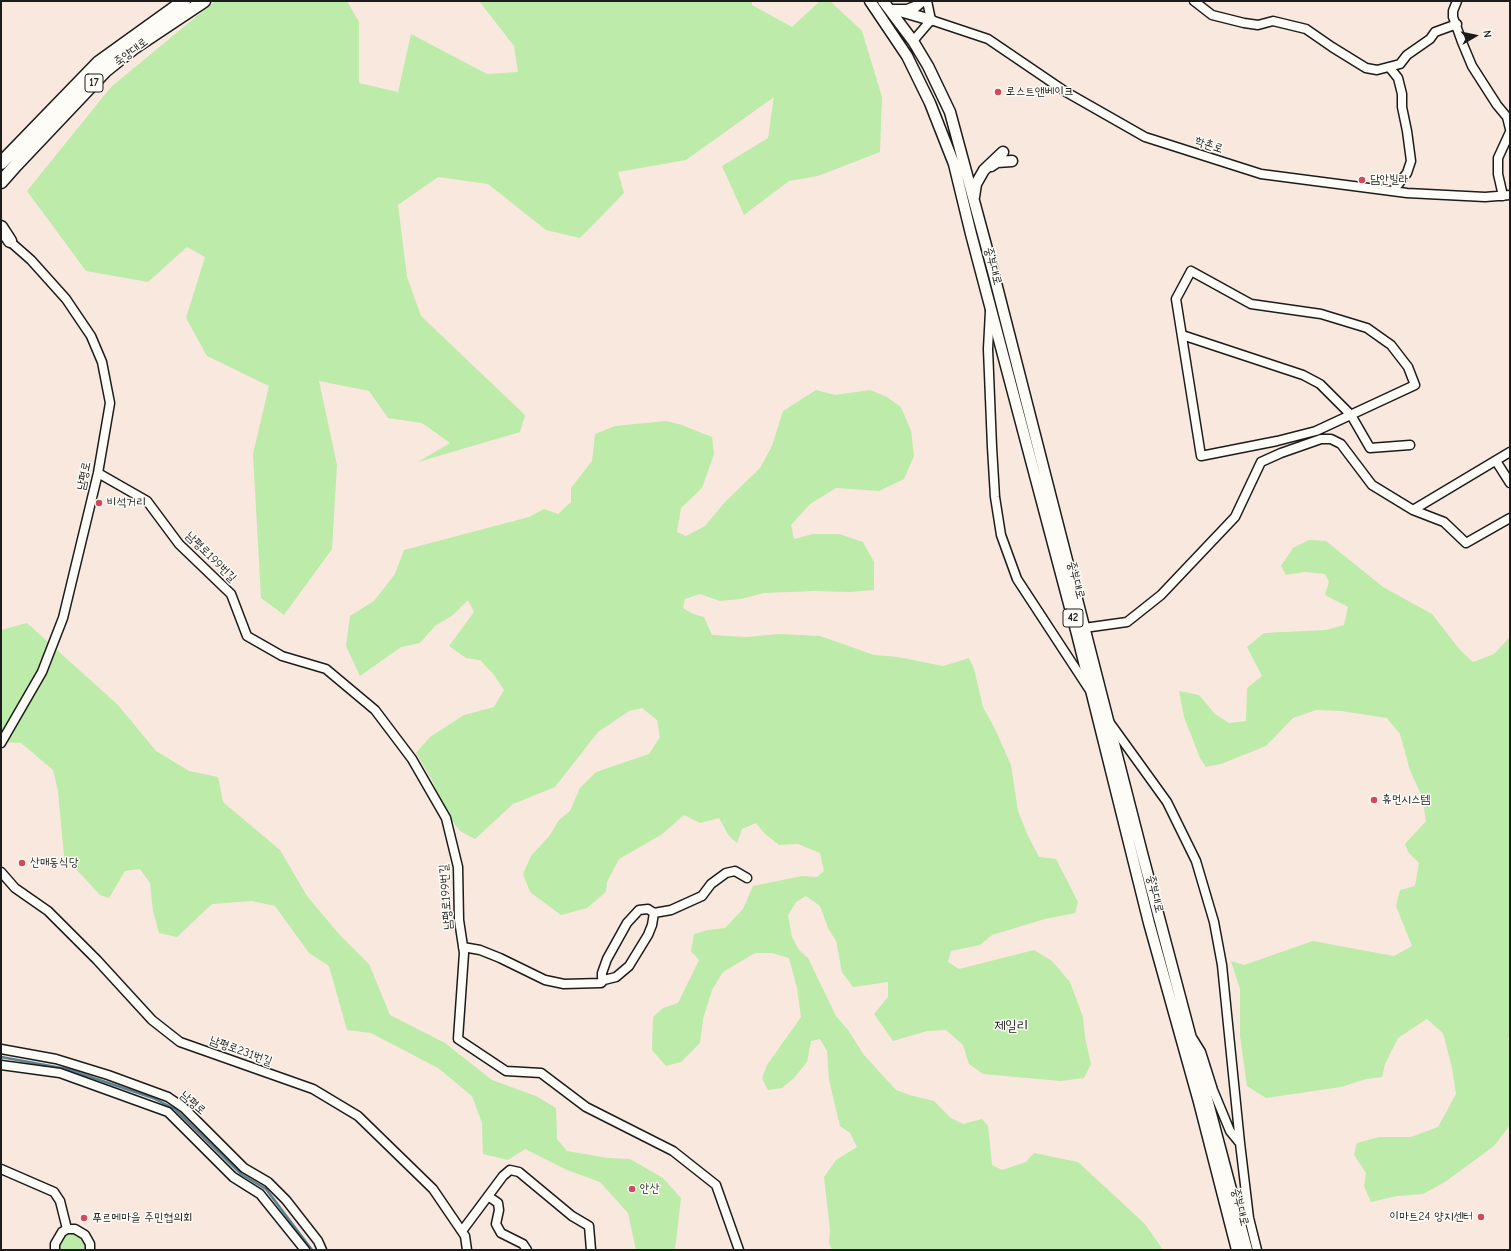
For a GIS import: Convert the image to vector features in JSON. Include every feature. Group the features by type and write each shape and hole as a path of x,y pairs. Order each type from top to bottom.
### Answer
{"highway":[{"name":"죽양대로","path":"1,163 99,62 184,1"},
{"name":"죽양대로","path":"1,182 105,71 135,47 204,1"},
{"path":"1,227 4,238"}],"main road":[{"name":"중부대로","path":"870,1 907,56 930,103 954,164 1091,691 1149,923 1199,1102 1237,1250"},
{"name":"중부대로","path":"883,1 894,10 913,40 928,66 950,112 974,198 1108,721 1247,1250"},
{"path":"894,10 915,7 922,1"},
{"path":"894,10 931,20"},
{"path":"974,198 976,184 984,170 1003,152"},
{"path":"984,170 997,162 1012,160"}],"street":[{"path":"913,40 931,20 927,1"},
{"path":"1194,1 1212,15 1230,20 1258,25 1273,21 1306,29 1366,68 1377,70 1390,68 1400,64 1407,55 1430,39 1435,32 1457,24"},
{"path":"1458,1 1453,11 1462,42 1472,66 1497,105 1507,117 1510,129"},
{"name":"학촌로","path":"931,20 988,39 1066,92 1145,137 1261,174 1393,191 1485,197 1506,195"},
{"path":"1390,68 1398,78 1402,94 1402,107 1408,131 1411,161 1406,173 1393,191"},
{"path":"1506,195 1498,174 1498,158 1510,132"},
{"name":"남평로","path":"1,743 42,672 63,618 98,473 110,403 102,362 91,336 66,299 31,260 4,238"},
{"path":"1191,271 1252,304 1321,314 1367,328 1391,345 1408,367 1415,386 1350,415 1316,431 1278,441 1201,456 1176,299 1191,271"},
{"path":"990,305 988,349 992,447 995,497 1000,535 1017,578 1091,691"},
{"path":"1182,335 1303,375 1320,384 1350,415 1370,448 1410,445"},
{"path":"1084,628 1127,622 1161,595 1235,517 1261,462 1281,453 1321,439 1331,439 1341,444 1372,485 1414,510 1444,522 1466,543 1510,518"},
{"path":"1278,441 1281,453"},
{"path":"1414,510 1510,452"},
{"path":"1496,461 1510,483"},
{"name":"남평로199번길","path":"98,473 147,501 179,544 231,594 247,636 282,656 326,669 376,710 412,759 446,818 458,867 458,920 463,947 458,1039 506,1071 541,1073 586,1107 673,1151 716,1185 739,1250"},
{"path":"1108,721 1167,802 1196,861 1214,922 1222,965 1240,1143 1250,1218 1257,1250"},
{"path":"604,980 602,978 602,973 607,959 627,923 639,910 648,909 654,913 671,910 702,896 711,884 726,873 735,871 747,878"},
{"name":"남평로231번길","path":"1,872 15,888 48,911 97,960 152,1020 180,1042 313,1089 358,1116 433,1189 465,1236 467,1250"},
{"path":"463,947 480,950 500,958 545,980 564,984 601,983 604,980 616,977 629,966 648,935 652,925 654,913"},
{"path":"1191,1034 1201,1052 1213,1090 1230,1131 1240,1143"},
{"name":"남평로","path":"1,1049 56,1059 108,1075 168,1097 184,1108 244,1168 268,1182 286,1200 318,1241 322,1250"},
{"name":"남평로","path":"1,1065 60,1073 168,1112 233,1177 260,1194 305,1250"},
{"path":"1,1169 54,1192 60,1201 67,1229"},
{"path":"462,1231 503,1176 510,1170 519,1172 572,1216 589,1226 591,1250"},
{"path":"488,1196 498,1203 499,1210 496,1224 501,1233 523,1244 527,1250"},
{"path":"54,1250 57,1238 67,1229 75,1229 85,1235 90,1244 90,1250"}],"green space":[{"path":"215,1 347,1 359,22 359,83 398,92 411,34 487,74 518,72 514,46 479,1 752,1 752,5 792,27 820,1 830,1 862,31 882,97 880,152 818,176 789,181 744,215 722,166 768,138 774,97 686,160 618,172 624,193 580,238 546,230 488,184 438,177 398,205 407,277 421,316 525,415 520,432 418,462 450,443 422,423 388,418 369,391 319,381 337,465 332,549 284,615 261,598 253,454 269,386 207,356 186,318 205,257 187,247 148,282 86,271 27,191 111,87"},
{"path":"816,390 835,395 870,390 887,397 901,407 911,431 914,456 904,479 879,491 836,488 810,504 791,525 794,539 813,534 839,534 863,542 874,562 874,590 850,592 815,591 764,593 741,599 720,601 700,594 685,599 683,608 693,614 704,617 712,635 746,637 780,634 820,636 874,655 898,657 943,666 969,658 974,669 983,707 995,729 1011,765 1018,811 1028,836 1039,857 1056,859 1078,902 1075,913 1045,919 992,935 980,945 951,951 948,962 959,969 1034,950 1052,961 1070,982 1083,1017 1085,1037 1091,1064 1084,1078 1061,1081 983,1074 969,1064 963,1045 946,1030 927,1031 893,1041 874,1014 888,997 888,982 853,987 842,972 836,941 828,928 820,906 806,896 796,902 788,915 792,937 799,950 808,958 836,1016 848,1030 864,1055 896,1090 934,1101 951,1118 963,1124 982,1119 988,1126 992,1165 1002,1170 1026,1162 1034,1153 1078,1162 1145,1224 1163,1250 832,1250 829,1243 830,1230 824,1177 836,1160 857,1147 850,1133 840,1126 829,1080 827,1051 820,1039 811,1041 807,1062 794,1078 782,1088 768,1090 762,1078 767,1065 801,1017 797,988 789,958 772,953 755,953 723,972 712,990 703,1019 700,1043 681,1062 666,1066 652,1050 653,1017 663,1008 678,1003 699,960 691,951 694,934 708,930 725,928 743,909 753,886 802,876 817,877 824,871 820,853 798,844 779,845 764,833 756,823 742,829 737,843 729,836 719,818 700,823 684,815 661,835 619,859 607,882 606,892 587,908 561,915 530,892 523,874 531,856 550,835 559,820 570,811 580,788 596,772 649,754 660,737 657,720 642,708 629,711 598,732 555,787 513,804 475,839 460,831 447,814 432,780 416,753 430,737 464,715 494,707 504,690 494,675 480,660 466,658 449,646 474,612 468,600 453,615 435,626 420,643 401,647 360,676 346,646 350,616 374,601 395,574 404,550 529,517 544,509 558,514 571,502 571,488 592,461 595,434 615,426 666,421 682,425 712,437 714,454 702,488 681,508 677,532 686,536 705,526 725,502 760,468 772,446 783,411"},
{"path":"1309,540 1326,541 1383,587 1432,614 1460,650 1473,662 1494,654 1510,637 1510,1037 1508,1038 1510,1046 1510,1125 1494,1146 1445,1182 1423,1194 1397,1196 1371,1202 1364,1186 1366,1173 1354,1155 1357,1143 1379,1137 1411,1137 1438,1127 1456,1094 1452,1068 1443,1033 1427,1019 1398,1038 1385,1064 1382,1077 1366,1079 1341,1087 1266,1098 1247,1086 1240,1036 1240,989 1231,961 1244,965 1313,941 1394,956 1412,946 1396,906 1400,890 1415,886 1419,863 1408,852 1405,844 1426,821 1422,797 1410,770 1400,734 1387,718 1341,711 1316,710 1293,718 1266,746 1221,764 1206,767 1200,758 1184,717 1179,691 1199,695 1215,714 1229,723 1246,721 1247,688 1262,676 1247,647 1264,633 1326,630 1344,625 1348,607 1325,595 1329,582 1325,574 1305,572 1286,575 1281,566 1293,548"},
{"path":"27,623 118,705 156,751 189,771 218,777 223,802 280,850 307,896 338,933 369,964 390,1015 445,1043 492,1080 536,1096 556,1108 557,1139 567,1151 608,1158 630,1159 663,1178 681,1198 675,1250 636,1250 628,1213 600,1182 567,1170 525,1149 508,1160 483,1154 482,1123 472,1096 438,1068 371,1033 347,1030 329,966 309,953 275,906 252,901 212,904 177,937 159,933 153,911 150,883 140,869 125,871 109,898 100,895 64,856 58,791 53,770 21,743 1,742 1,630"},
{"path":"70,1233 79,1234 84,1239 85,1250 59,1250 62,1236"}],"waterway":[{"path":"1,1057 67,1069 153,1098 175,1109 241,1174 266,1189 312,1250"}],"place":[{"name":"로스트앤베이크","path":"998,92"},
{"name":"담안빌라","path":"1362,180"},
{"name":"비석거리","path":"99,503"},
{"name":"휴먼시스템","path":"1374,800"},
{"name":"산매동식당","path":"22,863"},
{"name":"안산","path":"632,1189"},
{"name":"이마트24 양지센터","path":"1481,1217"},
{"name":"푸르메마을 주민협의회","path":"84,1218"}],"district":[{"name":"제일리","path":"1011,1026"}]}
